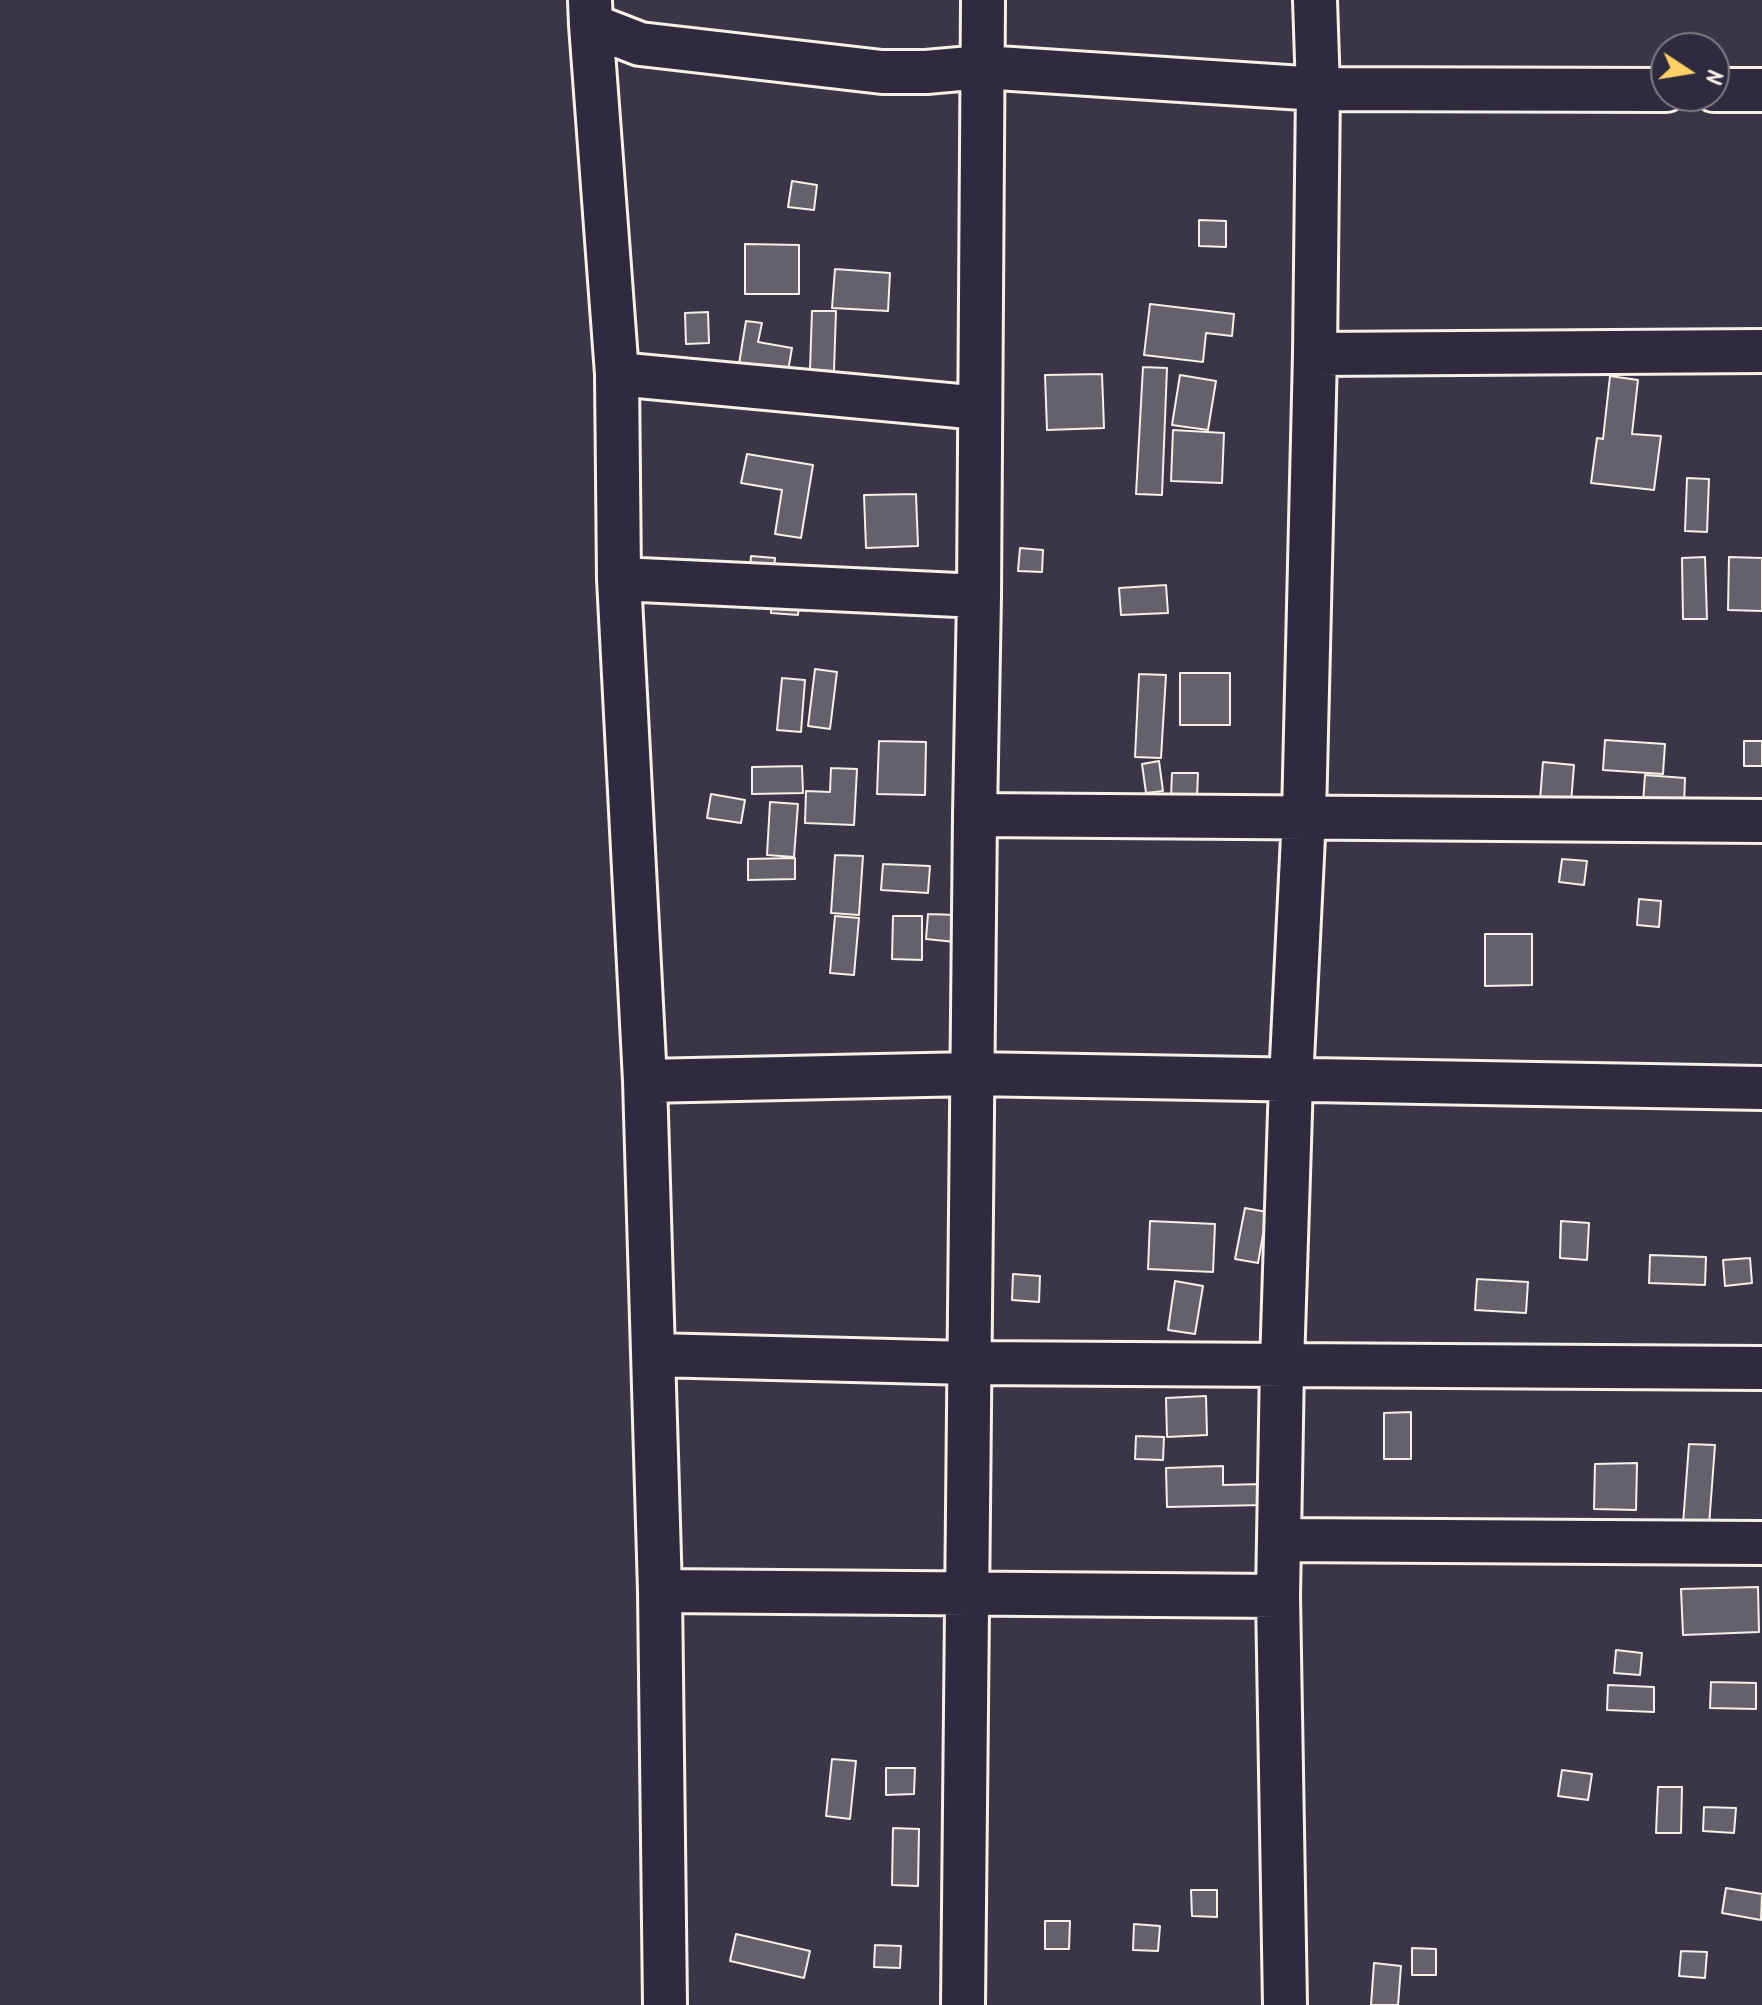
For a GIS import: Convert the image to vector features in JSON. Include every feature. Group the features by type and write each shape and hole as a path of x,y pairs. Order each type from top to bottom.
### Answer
{"street":[{"path":"963,2005 983,0"},
{"path":"1285,2005 1278,1596 1282,1365 1304,816 1315,354 1318,89 1315,0"},
{"path":"590,12 640,44 882,72 982,67 1318,89 1650,90"},
{"path":"590,12 617,374 619,579 645,1081 660,1591 665,2005"},
{"path":"1730,90 1762,90"},
{"path":"1315,354 1762,351"},
{"path":"617,374 980,408"},
{"path":"619,579 979,596"},
{"path":"975,815 1762,821"},
{"path":"645,1081 972,1074 1762,1088"},
{"path":"654,1355 970,1363 1762,1368"},
{"path":"1280,1540 1762,1543"},
{"path":"660,1591 1278,1596"}],"building":[{"path":"792,181 817,185 814,210 788,207"},
{"path":"1199,220 1226,221 1226,247 1199,246"},
{"path":"745,244 799,245 799,294 745,294"},
{"path":"835,269 890,273 888,311 832,308"},
{"path":"1150,304 1234,314 1232,336 1206,333 1203,362 1144,355"},
{"path":"812,311 836,311 834,371 810,370"},
{"path":"708,312 709,343 686,344 685,313"},
{"path":"746,321 762,323 758,342 792,348 788,371 739,364"},
{"path":"1143,367 1167,368 1162,495 1136,494"},
{"path":"1102,374 1104,428 1047,430 1045,375"},
{"path":"1180,375 1216,381 1208,430 1172,425"},
{"path":"1610,376 1638,380 1632,434 1661,436 1654,490 1591,483 1597,438 1603,439"},
{"path":"1173,430 1224,433 1222,483 1171,481"},
{"path":"747,454 813,465 801,538 775,534 782,490 741,483"},
{"path":"1687,478 1709,479 1707,532 1685,531"},
{"path":"916,494 918,546 866,548 864,495"},
{"path":"1020,548 1043,550 1042,572 1018,571"},
{"path":"751,556 775,558 773,582 749,580"},
{"path":"1705,557 1707,619 1683,619 1682,558"},
{"path":"1729,557 1762,558 1762,611 1728,610"},
{"path":"1166,585 1168,613 1121,615 1119,588"},
{"path":"772,589 800,591 798,615 771,613"},
{"path":"815,669 837,672 830,729 808,726"},
{"path":"1180,673 1230,673 1230,725 1180,725"},
{"path":"1139,674 1166,675 1161,758 1135,757"},
{"path":"782,678 805,680 801,732 777,730"},
{"path":"1605,740 1665,744 1663,774 1603,770"},
{"path":"879,741 926,742 925,795 877,794"},
{"path":"1744,741 1762,741 1762,766 1744,766"},
{"path":"1159,761 1163,791 1146,793 1142,764"},
{"path":"1543,762 1574,765 1571,803 1540,800"},
{"path":"802,766 803,793 752,794 752,767"},
{"path":"831,768 857,769 854,825 805,823 806,791 830,792"},
{"path":"1172,773 1198,773 1197,798 1171,797"},
{"path":"1645,775 1685,778 1684,805 1643,803"},
{"path":"711,794 745,800 741,823 707,818"},
{"path":"770,802 798,804 794,857 767,855"},
{"path":"835,855 863,856 859,915 831,913"},
{"path":"795,858 795,879 748,880 748,859"},
{"path":"1562,859 1587,861 1584,885 1559,882"},
{"path":"883,864 930,866 928,893 881,890"},
{"path":"1639,899 1661,901 1659,927 1637,925"},
{"path":"928,914 957,915 955,942 926,939"},
{"path":"835,916 859,918 854,975 830,973"},
{"path":"893,916 922,916 922,960 892,959"},
{"path":"1485,934 1532,934 1532,985 1485,986"},
{"path":"1245,1208 1267,1212 1258,1263 1235,1259"},
{"path":"1150,1221 1215,1224 1213,1272 1148,1269"},
{"path":"1561,1221 1589,1223 1587,1260 1560,1258"},
{"path":"1650,1255 1706,1257 1705,1285 1649,1283"},
{"path":"1750,1258 1752,1283 1725,1286 1723,1260"},
{"path":"1013,1274 1040,1276 1039,1302 1012,1300"},
{"path":"1477,1279 1528,1282 1526,1313 1475,1310"},
{"path":"1175,1281 1203,1286 1195,1334 1168,1330"},
{"path":"1206,1396 1207,1435 1167,1437 1166,1398"},
{"path":"1411,1412 1411,1459 1384,1459 1384,1413"},
{"path":"1136,1436 1164,1437 1163,1460 1135,1459"},
{"path":"1689,1444 1715,1445 1709,1526 1683,1524"},
{"path":"1637,1463 1636,1510 1594,1509 1595,1464"},
{"path":"1223,1466 1223,1485 1262,1484 1263,1505 1167,1507 1166,1468"},
{"path":"1758,1587 1759,1632 1683,1635 1681,1589"},
{"path":"1616,1650 1642,1653 1640,1675 1614,1673"},
{"path":"1711,1682 1756,1683 1756,1709 1710,1708"},
{"path":"1608,1685 1654,1687 1654,1712 1607,1710"},
{"path":"832,1759 856,1761 850,1819 826,1816"},
{"path":"886,1768 915,1768 914,1794 886,1795"},
{"path":"1562,1770 1592,1774 1588,1800 1558,1796"},
{"path":"1658,1787 1682,1787 1681,1833 1656,1833"},
{"path":"1704,1807 1736,1808 1734,1833 1703,1831"},
{"path":"893,1828 919,1829 918,1886 892,1885"},
{"path":"1726,1888 1762,1894 1761,1920 1722,1913"},
{"path":"1191,1890 1217,1890 1217,1917 1192,1916"},
{"path":"1045,1921 1070,1921 1069,1949 1045,1949"},
{"path":"1134,1924 1160,1926 1158,1951 1133,1950"},
{"path":"736,1934 810,1951 804,1978 730,1961"},
{"path":"875,1945 901,1946 900,1968 874,1967"},
{"path":"1412,1948 1436,1949 1436,1975 1412,1975"},
{"path":"1681,1951 1707,1952 1705,1978 1679,1976"},
{"path":"1374,1963 1401,1966 1398,2005 1371,2005"}]}
